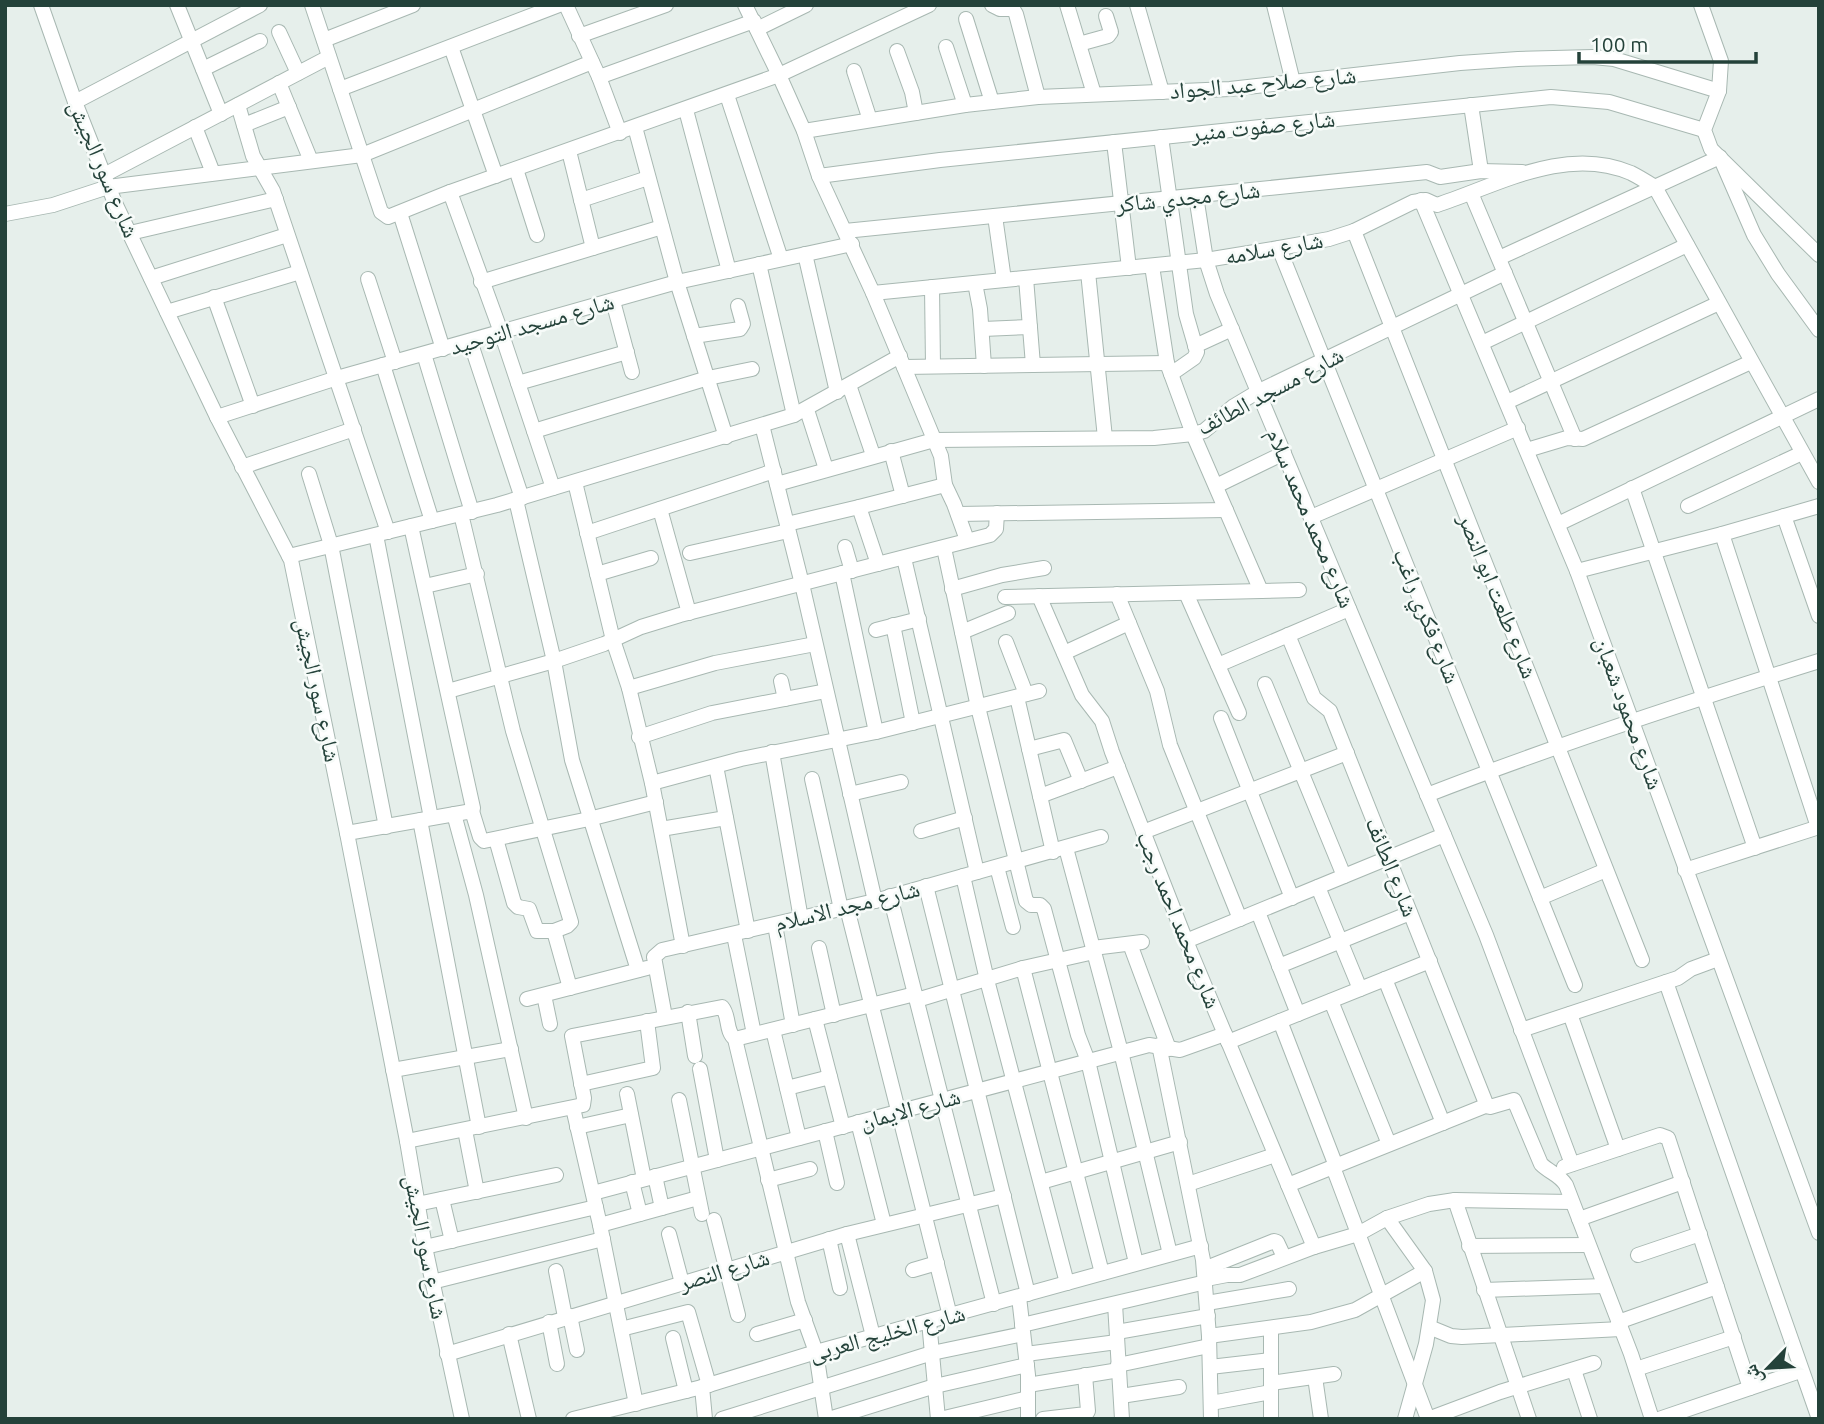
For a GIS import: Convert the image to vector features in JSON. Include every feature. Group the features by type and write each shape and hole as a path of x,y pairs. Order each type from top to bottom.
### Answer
{"street":[{"name":"شارع سور الجيش","path":"41,5 106,181 217,417 289,556 347,833 432,1282 462,1419"},
{"path":"177,5 221,114"},
{"path":"75,102 260,5"},
{"path":"312,5 379,206 388,217 450,192 779,75 929,5"},
{"path":"324,40 413,5"},
{"path":"340,89 559,5"},
{"path":"566,5 599,77 620,133"},
{"path":"579,36 666,5"},
{"path":"745,5 804,131 819,176 849,237 902,361 943,464 944,485 967,540"},
{"path":"599,77 755,25 806,5"},
{"path":"1067,5 1094,94"},
{"path":"1138,5 1162,92"},
{"path":"1274,5 1293,82"},
{"path":"1701,5 1721,61 1718,91 1704,130 1711,149 1819,255"},
{"path":"996,6 1013,9 1016,14 1038,97"},
{"path":"1079,44 1111,33 1106,16"},
{"path":"966,19 992,102"},
{"path":"279,32 298,74"},
{"path":"203,69 260,41"},
{"path":"451,47 496,176"},
{"path":"946,47 965,106"},
{"path":"897,51 906,71 916,113"},
{"path":"5,214 52,205 106,181 195,127 329,57"},
{"name":"شارع صلاح عبد الجواد","path":"804,131 1038,97 1230,89 1460,63 1594,57 1630,63 1718,91"},
{"path":"106,181 213,173 362,155 592,62"},
{"path":"854,71 870,120"},
{"path":"279,83 311,161"},
{"path":"727,95 781,259"},
{"name":"شارع صفوت منير","path":"819,176 940,160 1550,97 1609,102 1704,130"},
{"path":"238,105 253,156 270,183 337,378 354,429 382,533 425,819 467,1057 477,1192"},
{"path":"1471,105 1481,171"},
{"path":"244,125 289,107"},
{"path":"686,110 729,271"},
{"path":"195,127 213,173"},
{"path":"635,127 677,282 726,437"},
{"path":"289,556 519,499 726,437 801,413 843,389 902,361 933,366 1098,364 1169,369 1194,358 1197,352 1188,322 1161,137"},
{"path":"1114,142 1129,268"},
{"path":"569,151 593,248"},
{"path":"1499,258 1720,157"},
{"path":"1720,157 1754,235 1778,274 1819,330"},
{"name":"شارع سلامه","path":"873,293 1206,260 1329,239 1354,231 1421,200 1437,205 1550,167 1584,163 1631,173 1655,187"},
{"path":"516,169 537,235"},
{"name":"شارع مجدي شاكر","path":"849,237 995,216 1427,172 1440,177 1481,171 1529,172"},
{"path":"581,200 648,178"},
{"path":"1655,187 1819,482"},
{"path":"450,192 554,488"},
{"path":"1471,193 1575,439"},
{"name":"شارع محمد محمد سلام","path":"1196,196 1206,260 1232,329 1486,935 1572,1164"},
{"path":"130,233 275,199"},
{"name":"شارع محمود شعبان","path":"1421,200 1577,571 1819,1233"},
{"path":"400,213 443,349"},
{"path":"995,216 1004,280"},
{"path":"481,282 662,227"},
{"name":"شارع طلعت ابو النصر","path":"1354,231 1642,960"},
{"path":"151,278 288,235"},
{"name":"شارع مسجد التوحيد","path":"217,417 337,378 677,282 805,254 849,237"},
{"path":"1482,343 1687,245"},
{"name":"شارع فكري راغب","path":"1279,248 1575,985"},
{"path":"805,254 843,389 873,455"},
{"path":"759,264 801,413 826,469"},
{"path":"1152,266 1169,369 1193,434 1261,591"},
{"path":"167,312 300,272"},
{"path":"1088,272 1105,438"},
{"name":"شارع مسجد الطائف","path":"934,440 1154,438 1204,431 1234,406 1259,391 1505,273"},
{"path":"1026,278 1033,365"},
{"path":"369,279 389,364 432,520"},
{"path":"975,283 983,329 984,366"},
{"path":"932,287 933,366"},
{"path":"214,298 253,406"},
{"path":"613,301 632,372"},
{"path":"1507,402 1719,303"},
{"path":"694,336 740,329 743,324 738,306"},
{"path":"983,329 1030,327"},
{"path":"1195,346 1232,329"},
{"path":"470,341 519,499 572,760 638,970"},
{"path":"518,383 627,352"},
{"path":"424,354 466,513 501,677 542,829 571,922 567,926 554,931 537,931 529,909 515,906 496,839"},
{"path":"1527,450 1567,438 1583,439 1751,362"},
{"path":"534,431 708,378 752,369"},
{"path":"1558,524 1819,399"},
{"path":"762,425 802,584 875,901"},
{"path":"1311,517 1518,428"},
{"path":"242,467 354,429"},
{"path":"587,533 660,509 775,477 826,469 934,440"},
{"path":"891,451 903,496"},
{"path":"1216,486 1284,453"},
{"path":"1688,506 1802,453"},
{"path":"309,474 331,545 386,827"},
{"path":"575,482 613,640 629,688 652,783 683,946"},
{"path":"690,553 944,485"},
{"path":"1632,488 1755,848"},
{"path":"1577,571 1819,506"},
{"path":"859,507 878,564"},
{"path":"660,509 690,613"},
{"path":"958,514 1226,510"},
{"path":"448,691 554,661 641,627 993,533 997,513"},
{"path":"1784,516 1813,581 1819,616"},
{"path":"411,526 472,811 482,839 496,839 656,802"},
{"path":"1685,870 1819,827 1722,534"},
{"path":"845,547 847,572 876,732"},
{"path":"944,548 978,707 1026,901 1044,909 1078,1035 1088,1061 1136,1263"},
{"path":"597,574 651,558"},
{"path":"904,558 965,818 970,874 988,980 1067,1283"},
{"path":"952,589 1002,575 1044,568"},
{"path":"425,586 477,574"},
{"path":"1005,597 1299,590"},
{"path":"1186,593 1239,713"},
{"path":"1116,594 1157,691 1166,733 1240,919"},
{"name":"شارع محمد احمد رجب","path":"1039,596 1087,704 1102,721 1186,942 1314,1247"},
{"path":"1217,665 1349,608"},
{"path":"962,632 1008,613"},
{"path":"876,630 919,619"},
{"path":"1064,653 1129,623"},
{"path":"893,625 913,723"},
{"name":"شارع الطائف","path":"1287,635 1314,698 1330,710 1488,1106"},
{"path":"1006,642 1027,694 1029,749 1040,796 1093,950 1170,1254"},
{"path":"629,688 715,663 815,644"},
{"path":"1427,795 1703,697 1819,661"},
{"path":"781,681 785,699"},
{"path":"1265,684 1344,876"},
{"path":"639,737 712,713 826,691"},
{"path":"652,783 716,765 876,732 1027,694"},
{"path":"1221,718 1292,898"},
{"path":"1029,749 1063,740 1081,781"},
{"path":"772,752 801,919"},
{"path":"1143,832 1347,753"},
{"path":"716,765 726,818 754,1034"},
{"path":"1040,796 1118,767"},
{"path":"812,779 950,1316"},
{"path":"850,794 901,782"},
{"path":"347,833 472,811"},
{"path":"454,814 479,908 526,1118"},
{"path":"661,829 726,818"},
{"path":"921,831 965,818"},
{"path":"1186,942 1444,835"},
{"name":"شارع مجد الاسلام","path":"655,965 654,957 658,952 875,901 1101,837"},
{"path":"997,867 1013,927"},
{"path":"1540,898 1606,870"},
{"path":"926,886 1004,1196 1023,1296 1028,1419"},
{"path":"1318,887 1360,989"},
{"path":"890,896 994,1304"},
{"path":"1258,912 1298,1014"},
{"path":"1279,966 1410,913"},
{"path":"775,925 793,1025"},
{"path":"554,931 570,988"},
{"path":"734,1039 872,1005 952,990 1093,950 1136,943 1164,1047 1201,1246 1208,1310 1211,1419"},
{"path":"818,948 834,1015"},
{"path":"1521,1030 1678,978 1691,969 1718,959"},
{"name":"شارع الايمان","path":"425,1247 595,1200 644,1179 1121,1052 1164,1047 1180,1050 1226,1038 1280,1021 1430,961"},
{"path":"527,999 655,965 665,1017"},
{"path":"1023,968 1102,1273"},
{"path":"1385,979 1443,1123"},
{"path":"1666,982 1819,1419"},
{"path":"544,995 550,1024"},
{"path":"1331,1000 1389,1144"},
{"path":"407,1141 583,1105 572,1036 722,1007 730,1035 734,1039 786,1252 804,1320 816,1352 828,1419 1026,1360 1289,1289"},
{"path":"688,1012 717,1160"},
{"path":"1570,1014 1618,1149"},
{"path":"815,1019 843,1126"},
{"path":"581,1084 653,1068 647,1021"},
{"path":"1280,1021 1428,1419 1465,1412 1517,1387 1594,1363"},
{"path":"773,1030 799,1138"},
{"path":"393,1070 511,1049"},
{"path":"787,1088 830,1077"},
{"path":"627,1094 644,1179 640,1214"},
{"path":"679,1100 698,1198 708,1217 726,1269 738,1315"},
{"path":"1288,1185 1488,1106 1514,1100 1541,1164 1549,1172 1562,1178 1636,1369 1652,1419"},
{"path":"573,1108 602,1232 636,1404"},
{"path":"577,1127 631,1115"},
{"path":"858,1122 884,1224"},
{"path":"825,1131 837,1183"},
{"path":"1549,1172 1664,1135 1670,1142 1750,1388"},
{"path":"1041,1182 1180,1142"},
{"path":"1188,1184 1275,1155"},
{"path":"768,1180 810,1169"},
{"path":"418,1204 556,1175"},
{"path":"644,1179 662,1208"},
{"path":"1579,1219 1683,1182"},
{"name":"شارع النصر","path":"447,1354 829,1239 1004,1196"},
{"path":"432,1282 602,1232 640,1214 698,1198"},
{"path":"442,1199 452,1241"},
{"path":"722,1419 932,1353 1023,1330 1205,1277 1240,1275 1314,1247 1358,1234 1412,1208 1455,1200 1572,1202"},
{"path":"1455,1200 1528,1419"},
{"path":"1387,1218 1425,1271 1433,1300 1429,1328 1405,1419"},
{"path":"669,1234 682,1283"},
{"path":"847,1234 873,1336"},
{"path":"1638,1255 1700,1234"},
{"path":"829,1239 840,1288"},
{"path":"1469,1246 1588,1245"},
{"name":"شارع الخليج العربى","path":"573,1419 590,1417 706,1386 816,1352 1201,1246"},
{"path":"913,1270 937,1263"},
{"path":"556,1271 577,1350"},
{"path":"929,1321 939,1419 1209,1341 1311,1322 1355,1310 1425,1271"},
{"path":"1484,1290 1604,1286"},
{"path":"1429,1328 1451,1336 1499,1335 1619,1325 1717,1287"},
{"path":"1115,1304 1122,1419"},
{"path":"621,1329 688,1312 706,1386 705,1419"},
{"path":"757,1334 804,1320"},
{"path":"549,1322 557,1364"},
{"path":"1271,1328 1271,1419"},
{"path":"509,1334 529,1419"},
{"path":"1636,1369 1734,1337"},
{"path":"673,1338 686,1391"},
{"path":"1210,1367 1271,1360"},
{"path":"1574,1370 1590,1419"},
{"path":"1659,1419 1800,1371"},
{"path":"1211,1403 1334,1374"},
{"path":"1043,1419 1086,1414 1085,1375"},
{"path":"1315,1377 1321,1419"},
{"path":"1121,1396 1179,1387"}]}
